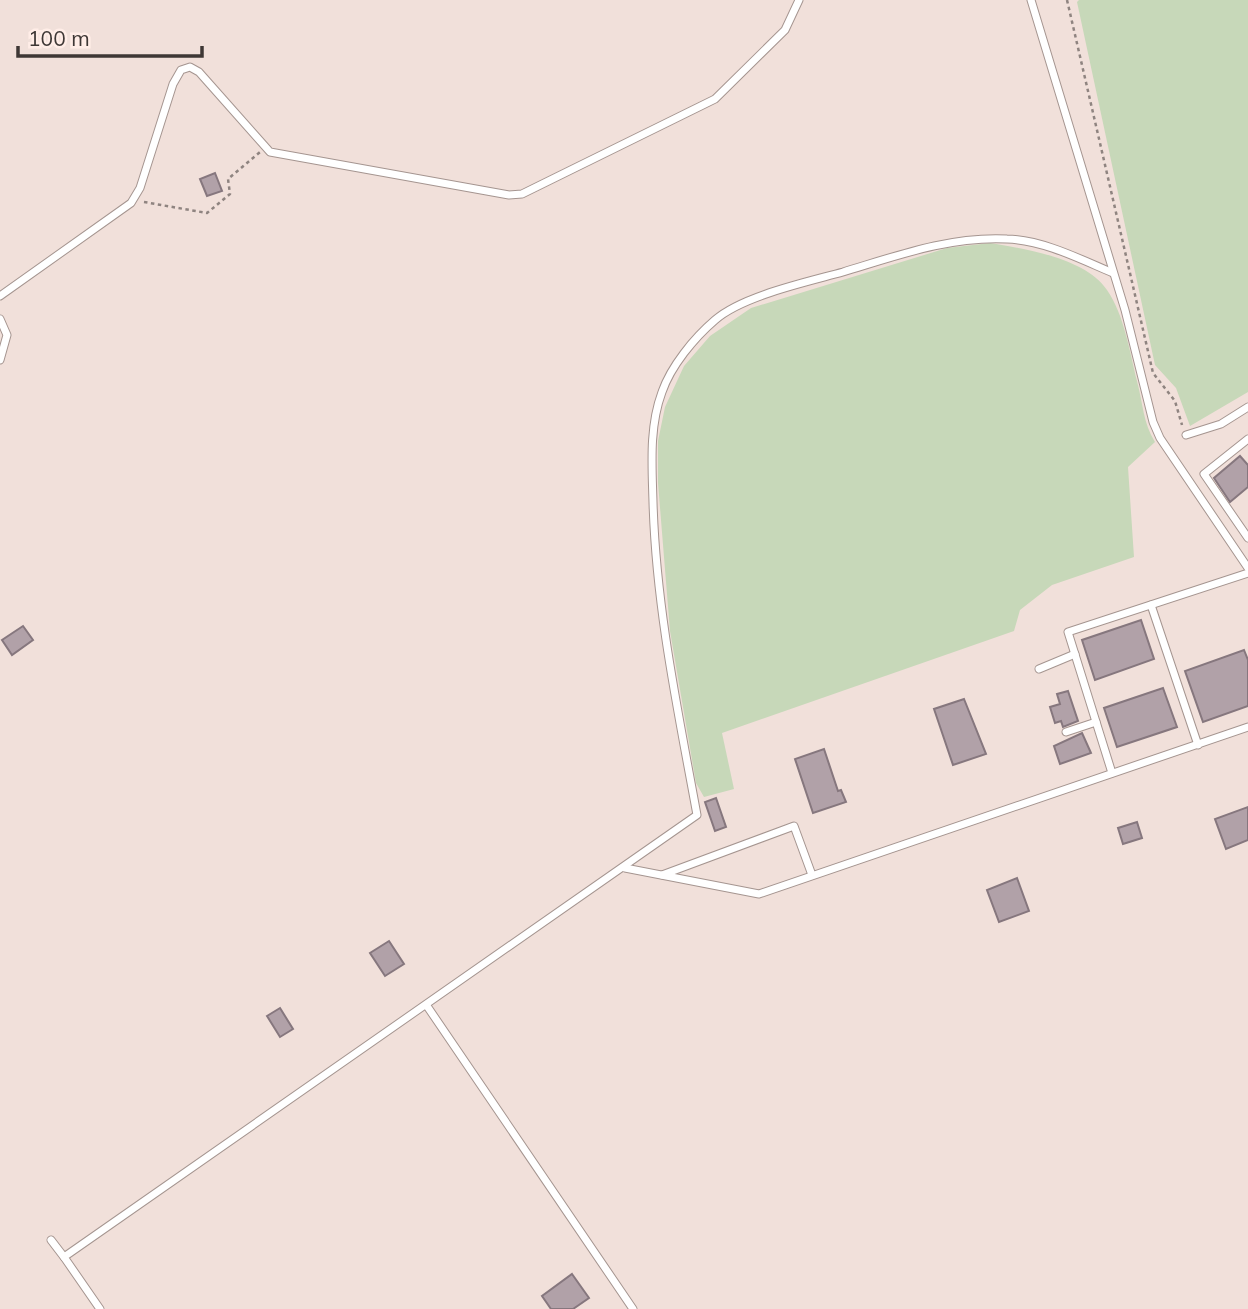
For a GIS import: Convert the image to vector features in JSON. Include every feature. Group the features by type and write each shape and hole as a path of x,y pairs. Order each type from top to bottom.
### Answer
{"lane":[{"path":"0,296 84,239 135,197 173,84 181,70 190,67 199,72 270,152 509,195 522,194 715,99 785,30 799,0"},
{"path":"1031,0 1160,438 1248,570 1068,632 1112,773"},
{"path":"64,1257 625,868 697,815 662,628 654,547 653,427 662,390 683,354 716,318 762,296 897,254 960,240 1019,241 1070,256 1112,273"},
{"path":"0,319 6,335 0,360"},
{"path":"1185,435 1222,424 1248,407"},
{"path":"1248,439 1204,474 1248,538"},
{"path":"1151,605 1198,745"},
{"path":"1039,669 1075,654"},
{"path":"1066,732 1096,722"},
{"path":"625,868 759,894 1248,727"},
{"path":"662,875 794,827 812,875"},
{"path":"427,1006 633,1309"},
{"path":"51,1240 100,1309"}],"path":[{"path":"1067,0 1153,373 1175,401 1185,435"},
{"path":"135,197 147,203 207,213 230,194 228,179 264,148"}],"green space":[{"path":"1248,0 1248,392 1190,426 1176,388 1155,365 1077,2"},
{"path":"990,243 1054,257 1085,270 1107,290 1118,310 1146,420 1155,442 1128,467 1134,557 1052,585 1020,610 1014,631 722,733 734,789 704,797 696,783 670,631 658,483 658,441 665,407 684,366 710,336 751,308 947,248"}],"building":[{"path":"215,173 222,191 207,196 200,179"},
{"path":"1240,456 1248,465 1248,487 1230,502 1214,478"},
{"path":"1141,620 1154,659 1095,680 1082,640"},
{"path":"23,626 33,640 12,655 2,640"},
{"path":"1244,650 1248,660 1248,706 1203,722 1185,671"},
{"path":"1163,688 1177,727 1117,747 1104,708"},
{"path":"1068,691 1078,721 1063,727 1061,721 1055,723 1050,707 1060,704 1057,694"},
{"path":"964,699 986,754 953,765 934,709"},
{"path":"1082,733 1091,753 1060,764 1054,746"},
{"path":"824,749 838,791 841,790 846,802 813,813 795,759"},
{"path":"716,798 726,827 715,831 705,802"},
{"path":"1248,807 1248,840 1226,849 1215,819"},
{"path":"1137,822 1142,838 1123,844 1118,828"},
{"path":"1017,878 1029,911 999,922 987,890"},
{"path":"389,941 404,964 385,976 370,953"},
{"path":"280,1008 293,1029 280,1037 267,1016"},
{"path":"572,1274 589,1298 573,1309 551,1309 542,1296"}]}
